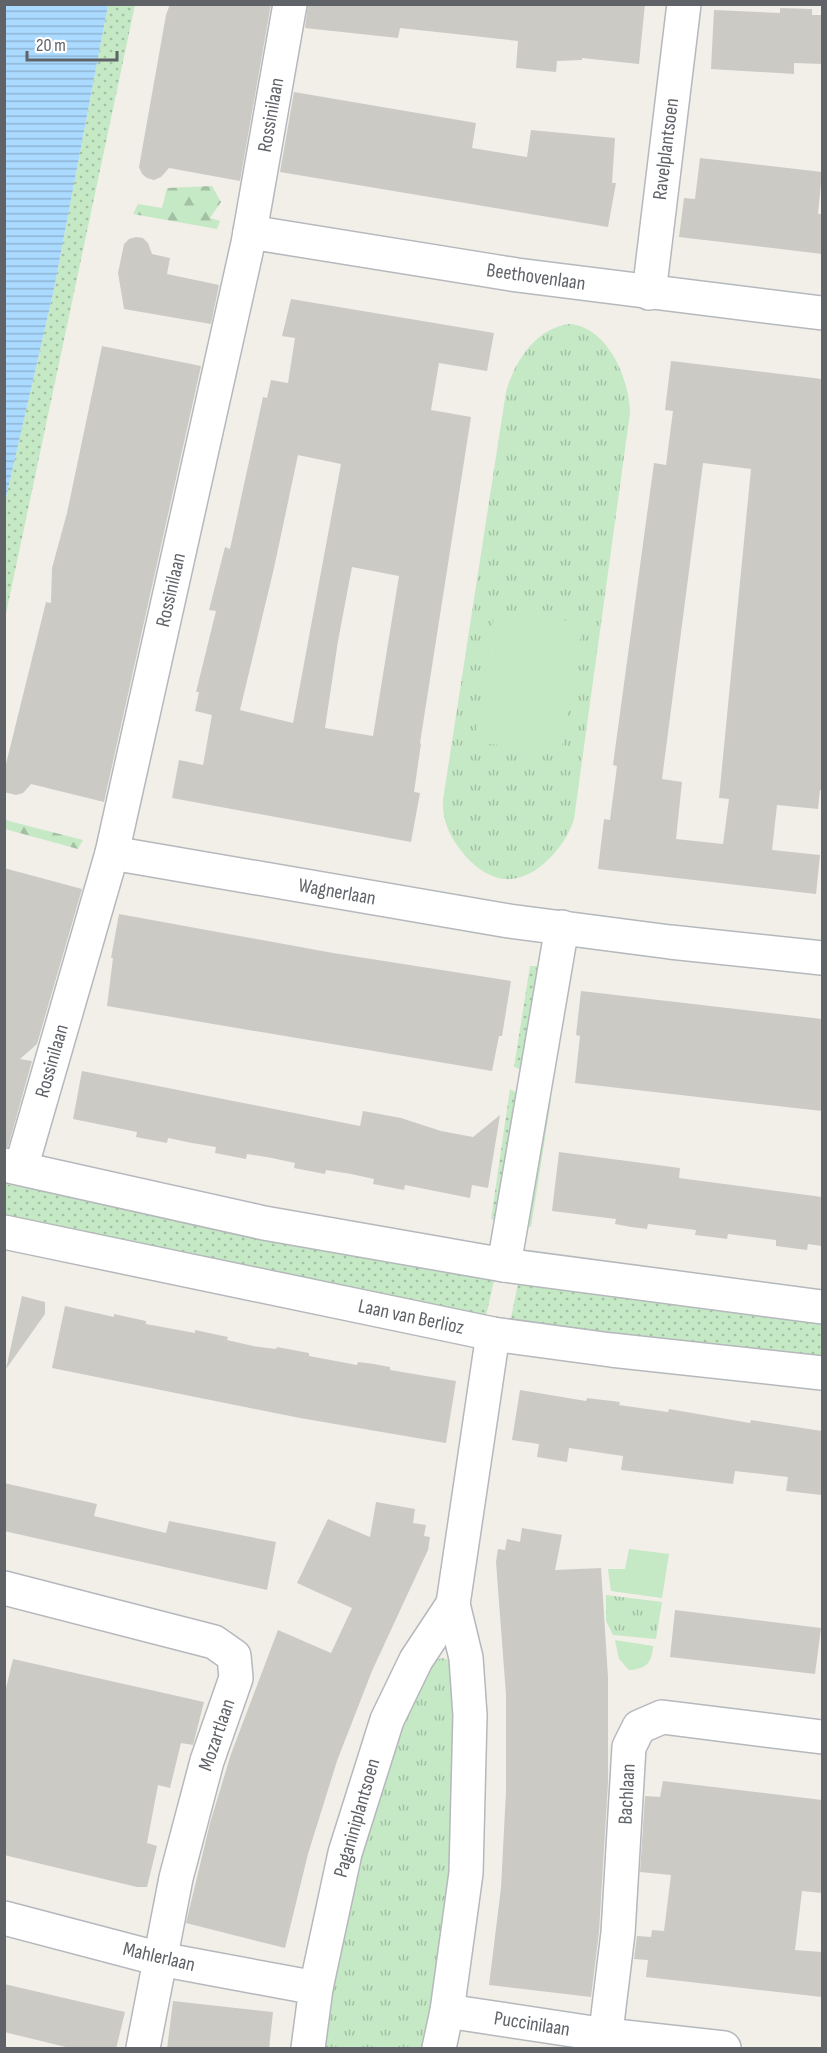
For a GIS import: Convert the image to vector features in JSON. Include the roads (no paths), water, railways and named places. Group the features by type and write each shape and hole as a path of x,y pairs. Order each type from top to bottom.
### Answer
{"street":[{"name":"Rossinilaan","path":"13,1167 112,853 250,232 290,4"},
{"name":"Ravelplantsoen","path":"649,293 684,4"},
{"name":"Beethovenlaan","path":"250,232 517,275 822,313"},
{"name":"Wagnerlaan","path":"112,853 445,911 670,942 822,958"},
{"path":"504,1265 562,927"},
{"path":"13,1167 264,1223 504,1265 822,1307"},
{"name":"Laan van Berlioz","path":"4,1232 493,1334 611,1350 822,1373"},
{"name":"Paganiniplantsoen","path":"439,2049 447,2011 466,1873 470,1715 466,1658 453,1604 493,1334"},
{"name":"Mozartlaan","path":"4,1588 214,1642 234,1656 236,1678 207,1761 176,1878 143,2049"},
{"name":"Paganiniplantsoen","path":"308,2049 316,1988 345,1853 387,1720 416,1660 453,1604"},
{"name":"Bachlaan","path":"605,2042 618,1933 629,1748 639,1727 662,1717 822,1737"},
{"name":"Mahlerlaan","path":"4,1918 160,1959 316,1988"},
{"name":"Puccinilaan","path":"447,2011 605,2042 724,2049"}],"water":[{"path":"5,5 108,5 54,289 5,502"}]}
